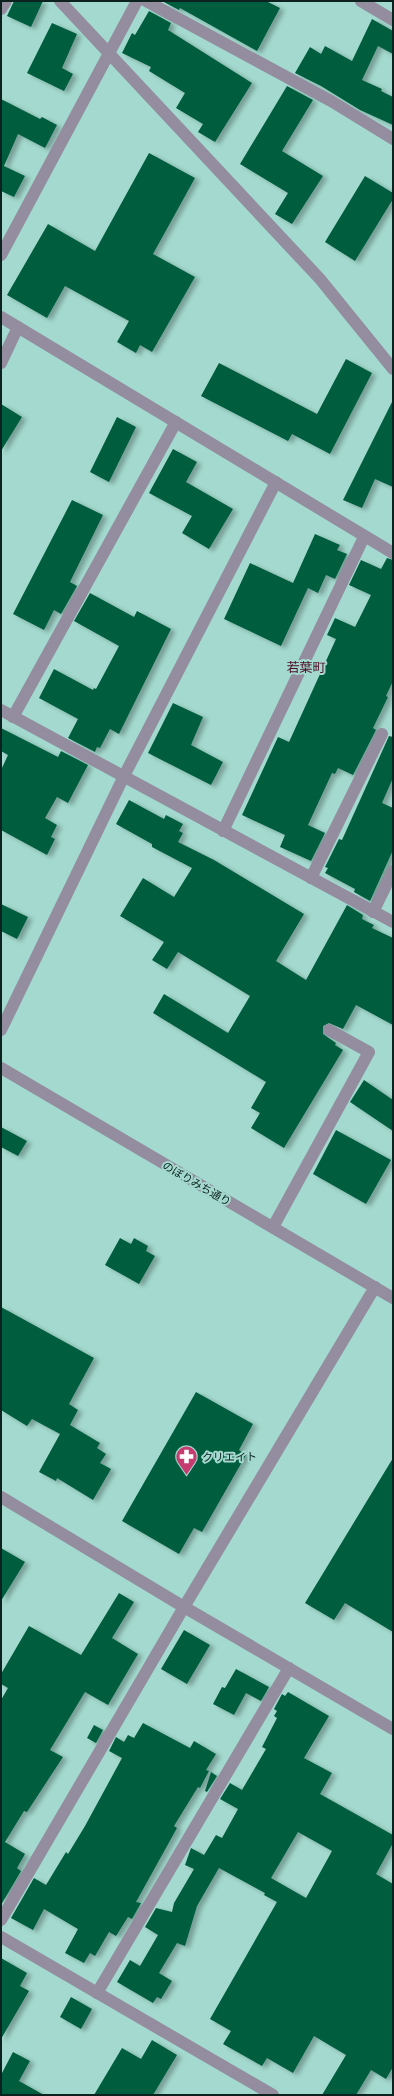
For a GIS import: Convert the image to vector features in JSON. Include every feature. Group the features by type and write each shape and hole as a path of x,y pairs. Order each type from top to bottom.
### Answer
{"street":[{"path":"1,9 6,1"},
{"path":"60,1 320,279 393,369"},
{"path":"1,255 137,1"},
{"path":"146,1 331,101 393,139"},
{"path":"361,1 393,20"},
{"path":"1,317 276,482 364,537 393,553"},
{"path":"1,363 18,327"},
{"path":"13,717 176,422"},
{"path":"1,1030 124,776 276,482"},
{"path":"223,831 364,537"},
{"path":"1,710 393,922"},
{"path":"311,878 382,734"},
{"path":"373,912 393,871"},
{"path":"273,1227 369,1052 329,1030"},
{"name":"のぼりみち通り","path":"2,1070 393,1298"},
{"path":"1,1920 184,1607 375,1287"},
{"path":"1,1496 184,1607 393,1729"},
{"path":"97,1992 289,1668"},
{"path":"1,1937 274,2095"}],"building":[{"path":"14,1 43,1 31,27 7,16"},
{"path":"162,1 266,1 280,8 257,51 180,8 179,10"},
{"path":"149,11 171,23 168,30 252,83 215,142 198,132 203,124 176,108 185,93 149,71 151,67 122,53 132,33 135,35"},
{"path":"372,19 393,31 393,54 378,46 362,80 382,89 381,91 393,97 393,125 360,110 321,86 295,73 310,47 321,54 325,46 352,61"},
{"path":"52,23 77,34 62,68 73,74 64,91 27,73"},
{"path":"287,86 313,100 282,151 323,176 292,224 275,214 288,193 240,164"},
{"path":"1,99 40,119 42,117 57,125 45,148 18,134 4,166 25,176 14,197 1,191"},
{"path":"149,153 195,178 153,254 195,277 152,352 140,345 136,353 117,342 129,321 65,286 47,318 7,295 48,224 95,251"},
{"path":"365,176 393,193 393,199 355,261 325,242"},
{"path":"346,359 372,373 330,454 292,434 288,441 201,396 219,363 317,414"},
{"path":"393,400 393,487 375,479 362,508 343,500"},
{"path":"1,404 22,417 1,451"},
{"path":"117,417 136,427 109,482 90,472"},
{"path":"173,449 197,462 186,482 233,509 209,549 182,533 192,516 149,493"},
{"path":"72,500 103,515 70,582 77,586 61,614 54,610 44,630 13,614"},
{"path":"315,534 340,545 337,550 347,554 335,579 326,575 318,593 308,588 281,646 224,619 250,563 293,583"},
{"path":"387,558 393,560 393,681 386,696 388,697 373,728 376,730 353,775 338,768 335,774 332,773 308,825 325,833 311,861 280,847 285,835 242,815 278,737 289,742 336,639 327,635 335,618 355,627 371,595 349,585 361,560 381,569"},
{"path":"90,593 134,617 137,611 171,629 119,734 110,729 100,748 97,747 95,752 68,738 78,719 39,698 54,669 93,690 94,688 96,689 119,646 74,621"},
{"path":"173,703 203,717 191,745 223,762 211,785 148,753"},
{"path":"1,728 58,757 61,751 88,765 68,803 57,797 45,818 57,825 51,837 55,839 47,855 1,830 1,770 8,755 1,751"},
{"path":"389,736 393,737 393,778 382,803 393,808 393,850 370,901 354,892 355,889 325,873 328,868 325,867 339,839 342,840"},
{"path":"129,800 164,819 166,815 183,824 179,831 183,833 178,842 214,860 304,914 276,961 306,980 347,905 363,915 362,919 374,925 372,928 393,938 393,1025 356,1005 343,1029 329,1023 323,1026 323,1034 343,1050 284,1148 251,1128 260,1113 251,1108 266,1082 153,1013 164,994 228,1033 250,996 178,952 167,969 152,960 164,942 120,916 143,878 174,897 192,868 152,847 152,844 116,824"},
{"path":"1,904 28,917 17,939 1,931"},
{"path":"364,1080 393,1100 393,1131 350,1102"},
{"path":"1,1127 27,1141 18,1156 1,1147"},
{"path":"336,1130 391,1160 366,1204 313,1174"},
{"path":"120,1238 131,1244 134,1238 148,1246 146,1251 155,1256 139,1284 105,1265"},
{"path":"1,1307 94,1358 69,1404 78,1410 70,1425 100,1443 97,1448 106,1454 100,1463 111,1469 93,1500 57,1478 56,1481 39,1472 60,1434 32,1419 27,1426 1,1410"},
{"path":"196,1392 253,1424 239,1450 246,1455 202,1532 194,1528 179,1554 122,1521"},
{"path":"393,1458 393,1632 345,1603 334,1620 305,1603"},
{"path":"1,1548 25,1562 1,1601"},
{"path":"119,1593 134,1602 112,1638 138,1654 108,1705 85,1692 50,1750 63,1757 27,1812 24,1811 5,1842 25,1854 17,1868 21,1871 1,1905 1,1700 8,1688 1,1684 1,1674 29,1626 81,1655"},
{"path":"184,1630 210,1645 187,1684 161,1669"},
{"path":"236,1669 269,1687 261,1701 246,1693 234,1715 213,1704 222,1687 225,1688"},
{"path":"288,1692 329,1716 304,1758 332,1773 320,1794 393,1835 393,1843 376,1874 393,1884 393,2067 386,2079 371,2070 356,2095 322,2095 346,2055 314,2036 293,2073 267,2058 262,2066 223,2044 231,2031 210,2019 277,1902 264,1895 265,1893 219,1868 197,1906 185,1946 177,1943 159,1973 172,1981 161,1999 157,1997 153,2003 117,1982 130,1960 140,1966 158,1935 145,1927 156,1908 172,1912 174,1903 194,1869 185,1865 191,1848 204,1855 216,1835 222,1838 238,1809 220,1799 230,1783 242,1790 266,1749 262,1747 277,1718 274,1716 277,1711 274,1709 282,1694 285,1696","holes":["298,1832 332,1851 306,1898 271,1878"]},
{"path":"143,1723 190,1748 194,1741 216,1754 206,1770 209,1771 200,1788 198,1787 174,1826 177,1828 136,1902 141,1903 132,1919 128,1917 116,1936 109,1932 95,1956 90,1953 84,1963 65,1953 78,1929 44,1909 33,1930 11,1918 34,1878 46,1885 66,1852 68,1854 85,1826 122,1758 109,1751 116,1737 124,1742 128,1735 134,1738"},
{"path":"94,1725 103,1730 96,1743 87,1738"},
{"path":"211,1772 217,1776 207,1792 205,1791"},
{"path":"1,1958 27,1973 20,1986 29,1991 1,2039"},
{"path":"71,1997 92,2009 81,2029 60,2017"},
{"path":"152,2040 177,2055 153,2095 94,2095 122,2048 141,2059"},
{"path":"13,2052 30,2061 19,2081 44,2095 1,2095 1,2072 2,2073"}],"place":[{"name":"クリエイト","path":"187,1476"}],"district":[{"name":"若葉町","path":"306,667"}]}
